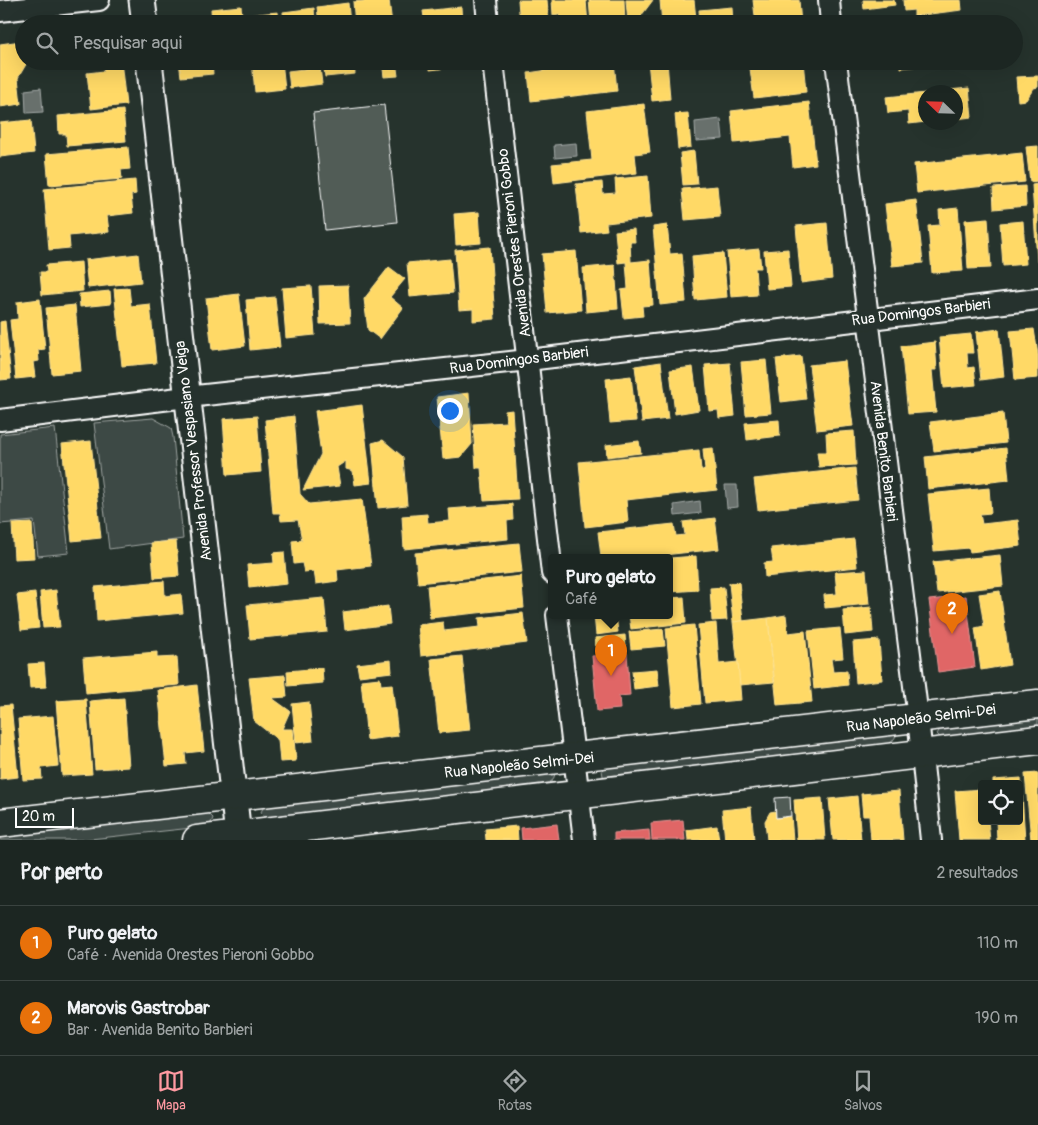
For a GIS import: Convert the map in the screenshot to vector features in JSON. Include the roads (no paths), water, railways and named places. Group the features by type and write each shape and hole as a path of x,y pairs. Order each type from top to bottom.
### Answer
{"main road":[{"name":"Rua Napoleão Selmi-Dei","path":"0,824 1038,704"},
{"path":"197,840 239,838 579,794 1038,740"}],"street":[{"path":"0,10 99,0"},
{"path":"142,0 143,15"},
{"path":"486,0 487,15"},
{"path":"829,0 830,15"},
{"name":"Avenida Professor Vespasiano Veiga","path":"150,70 186,397 239,838"},
{"name":"Avenida Orestes Pieroni Gobbo","path":"494,70 550,554"},
{"name":"Avenida Benito Barbieri","path":"837,70 932,840"},
{"name":"Rua Domingos Barbieri","path":"0,420 186,397 528,360 1038,298"},
{"path":"557,619 584,840"}],"place":[{"name":"Marovis Gastrobar","path":"952,634"},
{"name":"Puro gelato","path":"611,676"}]}
